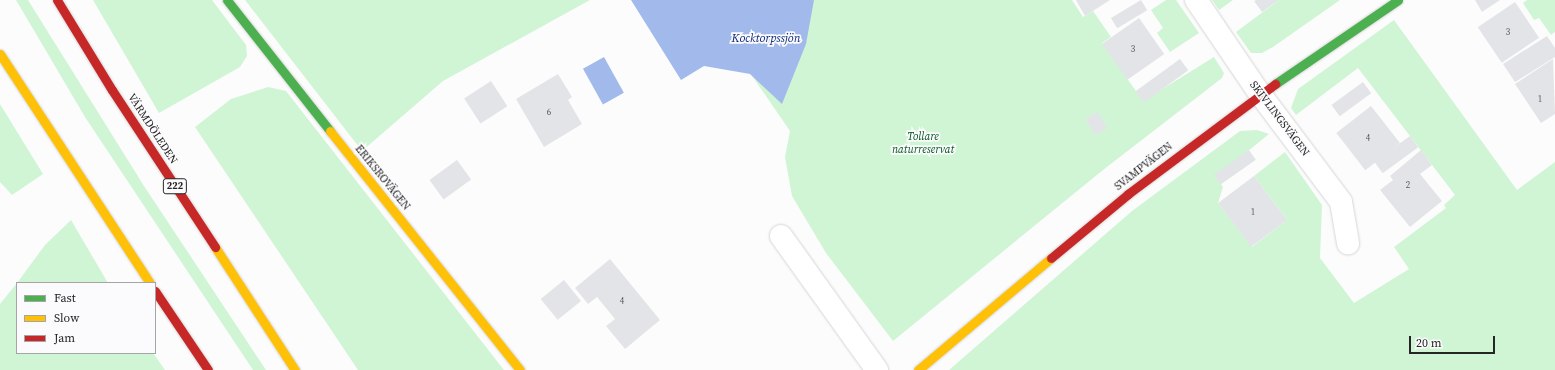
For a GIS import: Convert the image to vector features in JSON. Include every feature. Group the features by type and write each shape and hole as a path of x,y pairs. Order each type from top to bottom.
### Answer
{"main road":[{"name":"VÄRMDÖLEDEN","path":"57,0 112,90 295,370"},
{"name":"ERIKSROVÄGEN","path":"227,0 520,370"},
{"name":"SVAMPVÄGEN","path":"918,370 1128,194 1260,94 1398,0"},
{"path":"0,54 149,282"},
{"path":"156,292 208,370"}],"street":[{"name":"SKIVLINGSVÄGEN","path":"1196,0 1260,94 1341,202 1348,243"},
{"path":"781,236 877,370"}],"green space":[{"path":"16,0 28,0 144,186 266,370 253,370 85,117"},
{"path":"93,0 212,0 246,45 247,56 240,67 159,113"},
{"path":"245,0 590,0 443,81 362,151"},
{"name":"Tollare naturreservat","path":"700,0 1072,0 1083,17 1093,11 1111,37 1102,43 1143,101 1214,57 1224,73 1222,78 1103,170 893,341 826,253 792,196 785,157 790,131"},
{"path":"1166,0 1176,0 1199,33 1170,52 1157,33 1163,28 1151,10"},
{"path":"1212,0 1233,0 1219,10"},
{"path":"1279,0 1340,0 1273,47 1262,53 1251,53 1236,32"},
{"path":"1527,0 1555,0 1555,32 1551,35 1539,18 1534,20 1523,3"},
{"path":"1394,20 1517,190 1555,162 1555,370 949,370 1132,211 1240,131 1257,130 1269,134 1216,177 1223,187 1218,203 1252,247 1287,220 1254,176 1285,152 1322,205 1320,258 1354,303 1409,269 1394,247 1446,208 1444,205 1455,195 1358,68 1296,115 1291,108 1298,89"},
{"path":"268,87 286,91 504,370 358,370 195,127 231,99"},
{"path":"0,104 43,174 12,195 0,182"},
{"path":"71,220 107,282 18,282 45,245"},
{"path":"16,284 16,354 154,354 165,370 0,370 0,304"}],"water":[{"name":"Kocktorpssjön","path":"631,0 814,0 806,44 782,104 750,74 704,66 681,80"},
{"path":"604,57 624,93 603,104 583,69"}],"building":[{"path":"1076,0 1110,0 1085,16"},
{"path":"1141,0 1147,10 1117,28 1111,18"},
{"path":"1256,0 1279,0 1262,12 1254,1"},
{"path":"1475,0 1500,0 1482,12"},
{"path":"1515,2 1539,38 1502,63 1478,27"},
{"path":"1139,18 1164,54 1127,80 1102,44"},
{"path":"1547,36 1555,48 1555,57 1515,82 1503,64"},
{"path":"1180,59 1188,70 1144,103 1136,91"},
{"path":"1553,59 1555,114 1541,123 1515,84"},
{"path":"558,74 572,97 568,100 582,124 544,147 516,99"},
{"path":"491,81 507,106 481,124 464,98"},
{"path":"1363,82 1371,93 1340,116 1331,105"},
{"path":"1371,106 1400,143 1365,170 1336,133"},
{"path":"1098,112 1107,129 1095,135 1086,119"},
{"path":"1410,136 1418,147 1383,173 1374,162"},
{"path":"1249,150 1256,160 1221,184 1214,175"},
{"path":"1421,150 1432,165 1420,174 1442,201 1410,227 1380,190 1393,180 1390,176"},
{"path":"457,160 471,179 444,199 429,180"},
{"path":"1254,176 1287,220 1251,247 1218,203"},
{"path":"610,259 660,320 625,349 606,326 615,319 597,297 588,304 575,288"},
{"path":"564,280 581,301 558,320 541,299"}],"traffic: fast":[{"path":"227,0 330,131"},
{"path":"1275,84 1398,0"}],"traffic: slow":[{"path":"0,54 149,282"},
{"path":"330,131 520,370"},
{"path":"215,247 295,370"},
{"path":"918,370 1051,258"}],"traffic: jam":[{"path":"57,0 112,90 215,247"},
{"path":"1051,258 1128,194 1275,84"},
{"path":"156,292 208,370"}]}
